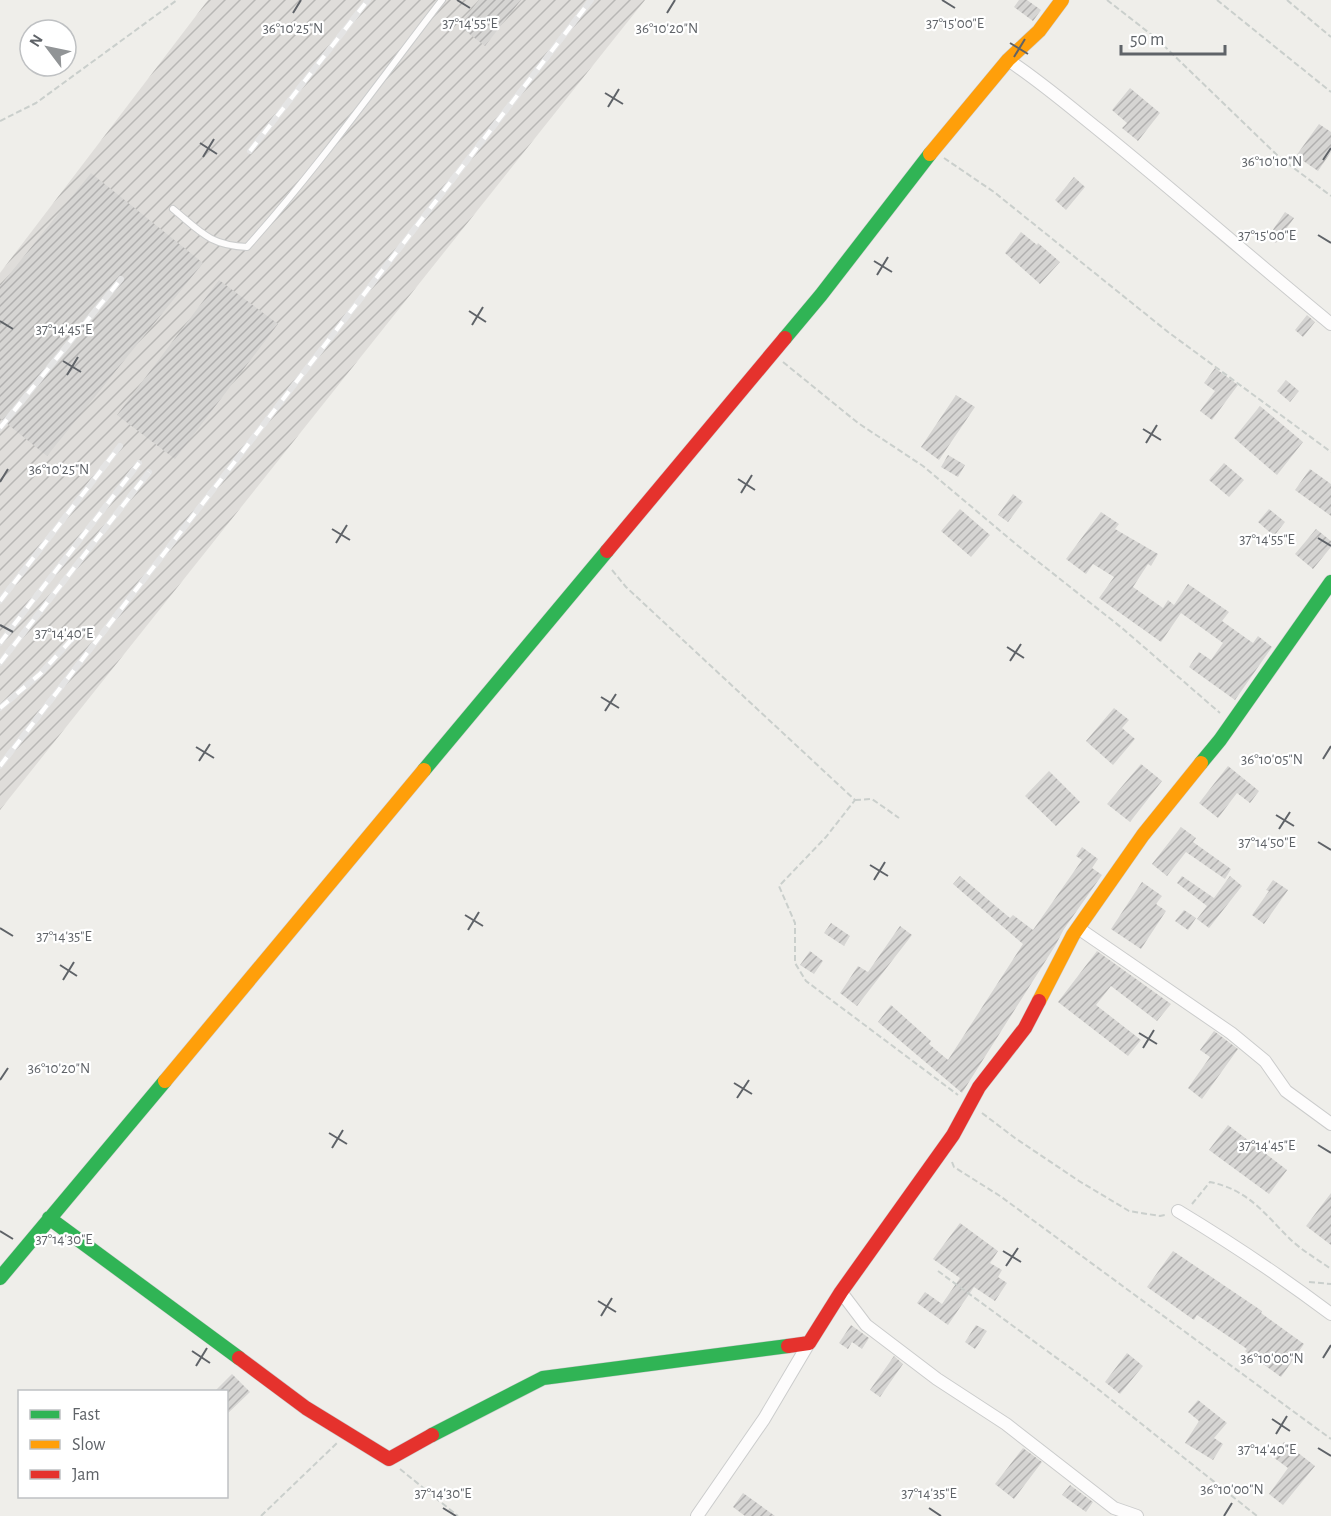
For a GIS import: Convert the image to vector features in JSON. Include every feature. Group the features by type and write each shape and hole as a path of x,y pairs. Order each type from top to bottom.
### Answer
{"street":[{"path":"0,1278 603,558 821,295 933,150 1008,60 1039,31 1062,0"},
{"path":"1008,60 1034,77 1156,176 1331,324"},
{"path":"697,1516 764,1419 841,1292 945,1146 979,1087 1025,1028 1078,927 1143,835 1220,740 1331,582"},
{"path":"1078,927 1231,1034 1265,1061 1286,1091 1331,1124"},
{"path":"1178,1211 1232,1243 1331,1314"},
{"path":"49,1218 306,1408 389,1459 543,1378 809,1343"},
{"path":"841,1292 866,1325 937,1379 1006,1424 1114,1508 1137,1516"}],"lane":[{"path":"173,209 207,237 225,246 247,247 340,134 442,0"}],"path":[{"path":"0,121 36,103 177,0"},
{"path":"1107,0 1157,39 1279,156 1331,196"},
{"path":"1217,0 1331,92"},
{"path":"1287,0 1331,37"},
{"path":"933,150 994,192 1168,332 1331,452"},
{"path":"772,354 858,423 923,466 1017,545 1122,628 1231,723"},
{"path":"603,558 626,587 855,801"},
{"path":"898,818 872,799 855,801 826,837 779,886 795,923 795,963 806,981 1024,1144 1079,1181 1129,1210 1160,1216 1188,1208 1210,1182 1226,1185 1259,1205 1291,1240 1331,1269"},
{"path":"945,1146 954,1167 1000,1196 1331,1438"},
{"path":"938,1271 1084,1378 1257,1516"},
{"path":"261,1516 347,1434"},
{"path":"389,1459 458,1516"}],"shaded area":[{"path":"208,0 645,0 0,810 0,273"}],"building":[{"path":"479,0 521,0 485,46 459,26"},
{"path":"1019,0 1027,0 1041,10 1033,21 1014,7"},
{"path":"1130,88 1160,113 1138,141 1122,128 1127,123 1112,110"},
{"path":"1319,124 1331,132 1331,152 1318,171 1296,156"},
{"path":"91,173 203,263 47,456 0,418 0,286"},
{"path":"1074,177 1085,187 1066,210 1055,200"},
{"path":"1285,212 1294,218 1276,243 1268,237"},
{"path":"1021,232 1060,262 1040,284 1005,253"},
{"path":"219,280 278,324 175,459 117,415"},
{"path":"1307,315 1315,322 1303,337 1295,330"},
{"path":"1215,368 1238,385 1212,420 1200,411 1215,391 1204,383"},
{"path":"1286,380 1299,391 1290,402 1277,391"},
{"path":"956,395 975,407 939,460 921,447"},
{"path":"1260,406 1303,442 1277,475 1234,438"},
{"path":"948,455 965,465 958,477 941,467"},
{"path":"1224,463 1244,480 1229,497 1209,480"},
{"path":"1310,469 1331,484 1331,516 1295,490"},
{"path":"1013,494 1023,502 1008,522 998,515"},
{"path":"960,509 990,535 971,557 941,531"},
{"path":"1269,509 1285,522 1274,536 1258,522"},
{"path":"1101,512 1119,524 1115,529 1158,554 1151,566 1148,564 1133,587 1163,608 1168,600 1174,605 1188,584 1229,612 1222,621 1253,643 1258,636 1272,647 1235,700 1189,667 1199,652 1211,660 1223,643 1181,613 1161,642 1099,598 1114,577 1093,564 1086,574 1066,559"},
{"path":"1316,529 1331,541 1331,547 1313,569 1295,554"},
{"path":"1114,708 1129,720 1122,728 1135,739 1113,765 1086,741"},
{"path":"1141,764 1162,781 1130,822 1107,804"},
{"path":"1228,766 1259,791 1250,803 1237,793 1218,818 1199,803"},
{"path":"1049,771 1080,802 1056,826 1025,796"},
{"path":"1181,827 1196,838 1193,842 1231,869 1225,879 1186,852 1167,876 1152,864"},
{"path":"1082,847 1098,859 1092,868 1102,875 1064,929 962,1093 878,1022 891,1005 931,1041 929,1044 948,1060 1023,944 953,884 960,876 1010,918 1013,915 1033,930 1082,860 1076,856"},
{"path":"1182,876 1214,898 1230,876 1242,886 1209,928 1197,919 1207,906 1177,883"},
{"path":"1273,880 1288,890 1264,924 1252,915 1269,891 1266,890"},
{"path":"1142,882 1162,896 1156,904 1166,911 1141,949 1111,929"},
{"path":"1184,910 1196,918 1188,930 1175,921"},
{"path":"831,923 850,936 844,946 824,933"},
{"path":"900,926 912,935 857,1006 840,993 858,966 868,972"},
{"path":"810,951 823,961 814,974 800,965"},
{"path":"1097,951 1171,1004 1157,1021 1111,986 1096,1005 1141,1040 1128,1056 1058,1002"},
{"path":"1214,1031 1238,1049 1202,1099 1188,1088 1210,1057 1200,1050"},
{"path":"1228,1125 1287,1170 1269,1194 1209,1150"},
{"path":"1331,1193 1331,1245 1306,1226"},
{"path":"960,1223 998,1251 990,1263 1002,1270 998,1277 1007,1283 995,1301 974,1287 948,1325 917,1303 925,1292 942,1304 960,1278 933,1259"},
{"path":"1173,1251 1262,1311 1261,1313 1304,1344 1281,1377 1245,1351 1247,1349 1197,1315 1194,1320 1147,1287"},
{"path":"851,1325 869,1338 862,1349 852,1342 848,1349 839,1343"},
{"path":"976,1325 987,1331 975,1349 965,1342"},
{"path":"1127,1353 1143,1366 1120,1394 1105,1382"},
{"path":"894,1356 903,1364 880,1397 870,1390"},
{"path":"232,1374 250,1392 228,1413 228,1390 216,1390"},
{"path":"1198,1400 1227,1423 1214,1438 1223,1444 1213,1460 1185,1443 1199,1421 1188,1412"},
{"path":"1284,1442 1315,1466 1283,1505 1269,1494 1288,1468 1273,1457"},
{"path":"1023,1448 1042,1462 1014,1499 995,1484"},
{"path":"1070,1485 1093,1502 1086,1512 1062,1495"},
{"path":"743,1493 775,1516 745,1516 733,1507"}],"railway":[{"path":"250,151 368,0"},
{"path":"0,766 591,0"},
{"path":"0,428 121,279"},
{"path":"0,601 120,446"},
{"path":"0,643 139,463"},
{"path":"0,663 149,472"},
{"path":"0,708 40,674 72,639"}],"traffic: fast":[{"path":"785,338 930,154"},
{"path":"424,770 607,551"},
{"path":"1201,763 1220,740 1331,582"},
{"path":"0,1278 165,1081"},
{"path":"49,1218 239,1358"},
{"path":"432,1435 543,1378 788,1346"}],"traffic: slow":[{"path":"930,154 1008,60 1039,31 1062,0"},
{"path":"1039,1001 1073,935 1143,835 1201,763"},
{"path":"165,1081 424,770"}],"traffic: jam":[{"path":"607,551 785,338"},
{"path":"788,1346 809,1343 841,1292 953,1135 979,1087 1025,1028 1039,1001"},
{"path":"239,1358 306,1408 389,1459 432,1435"}]}
